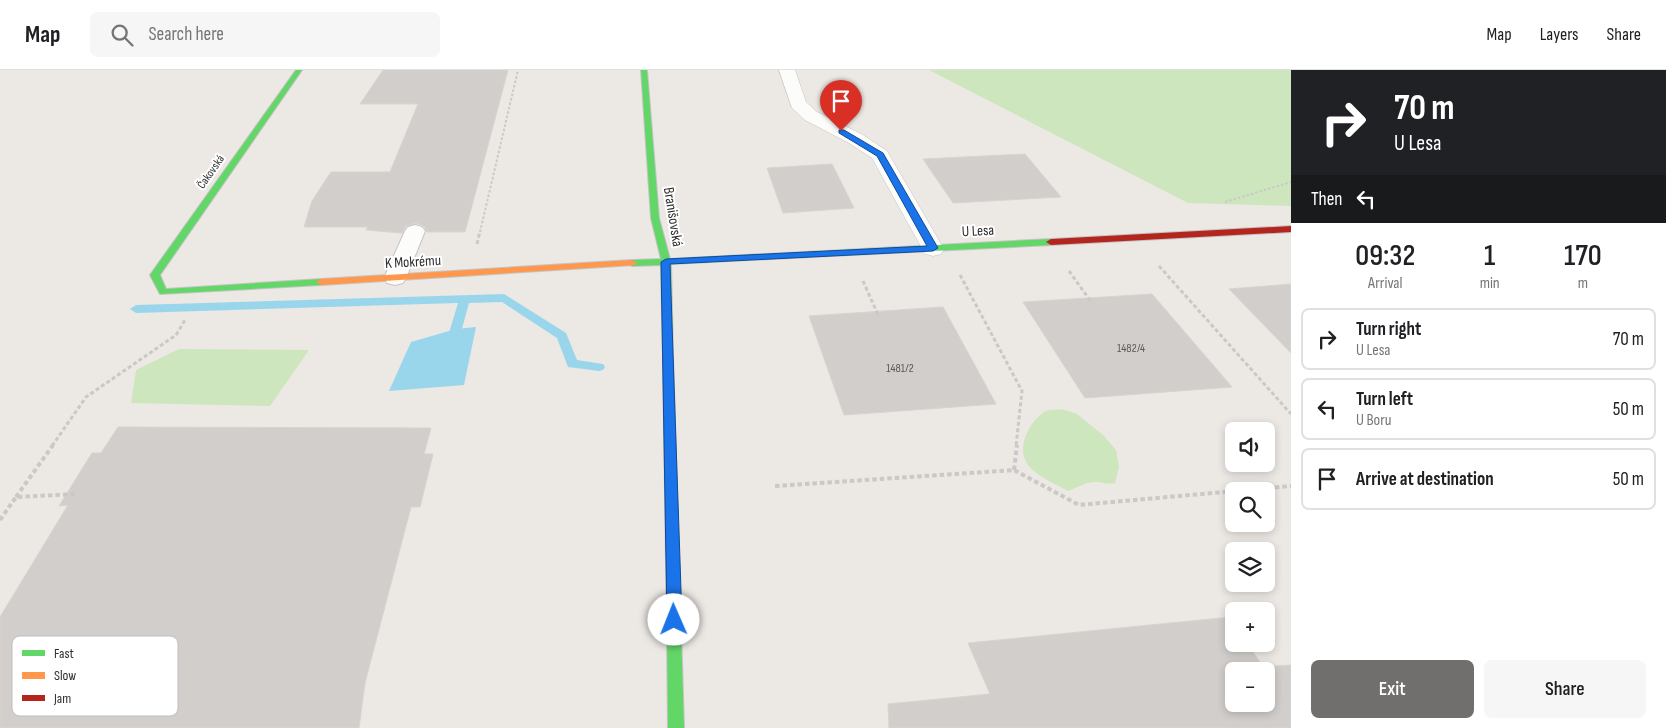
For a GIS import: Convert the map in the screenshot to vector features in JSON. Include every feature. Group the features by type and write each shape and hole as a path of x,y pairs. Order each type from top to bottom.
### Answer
{"street":[{"name":"Čakovská","path":"162,292 155,275 299,70"},
{"name":"Branišovská","path":"644,70 655,218 666,262 676,728"},
{"path":"787,70 798,104 811,116 856,139 880,155 933,248"},
{"name":"U Lesa","path":"666,262 1291,229"},
{"name":"K Mokrému","path":"162,292 666,262"}],"lane":[{"path":"395,278 415,231"}],"path":[{"path":"471,274 518,70"},
{"path":"1157,264 1291,414"},
{"path":"1067,269 1092,303"},
{"path":"959,275 1022,391 1014,470"},
{"path":"862,280 879,317"},
{"path":"0,520 86,397 176,335 188,314"},
{"path":"775,486 1014,470 1080,504 1291,486"},
{"path":"16,497 76,494"}],"green space":[{"path":"929,70 1291,70 1291,206 1188,203"},
{"path":"179,349 309,350 270,406 131,403 136,370"},
{"path":"1062,409 1077,414 1103,435 1116,450 1119,467 1115,483 1091,482 1068,491 1041,476 1028,465 1023,451 1026,435 1030,428 1040,415 1046,411"}],"water":[{"path":"476,327 464,385 389,391 411,342 456,329"}],"building":[{"path":"383,70 508,70 465,232 427,232 424,226 416,223 406,226 402,233 366,230 368,227 304,227 312,201 331,172 390,172 418,104 360,104"},
{"path":"1025,154 1061,197 953,203 923,159"},
{"path":"832,164 854,208 783,213 767,168"},
{"path":"1291,284 1291,353 1229,289"},
{"path":"1152,294 1232,387 1085,398 1023,302"},
{"path":"943,307 996,404 844,415 809,316"},
{"path":"118,427 431,428 424,454 433,454 420,507 411,507 365,683 359,728 0,728 0,617 68,505 59,506 92,453 101,453"},
{"path":"1225,618 1225,652 1253,652 1260,662 1225,662 1225,712 1275,712 1275,666 1291,665 1291,728 889,728 888,704 990,694 968,643"}],"waterway":[{"path":"465,299 504,298 562,336 572,364 599,367"},
{"path":"136,309 465,299"},
{"path":"452,343 465,299"}],"traffic: fast":[{"path":"299,70 155,275 163,292 321,282"},
{"path":"644,70 655,218 666,261 668,355"},
{"path":"632,263 785,257 1051,242"},
{"path":"674,630 676,728"}],"traffic: slow":[{"path":"321,282 632,263"}],"traffic: jam":[{"path":"1051,242 1291,229"},
{"path":"668,355 674,630"}],"route":[{"path":"674,620 666,262 933,248 880,155 841,131"}]}
